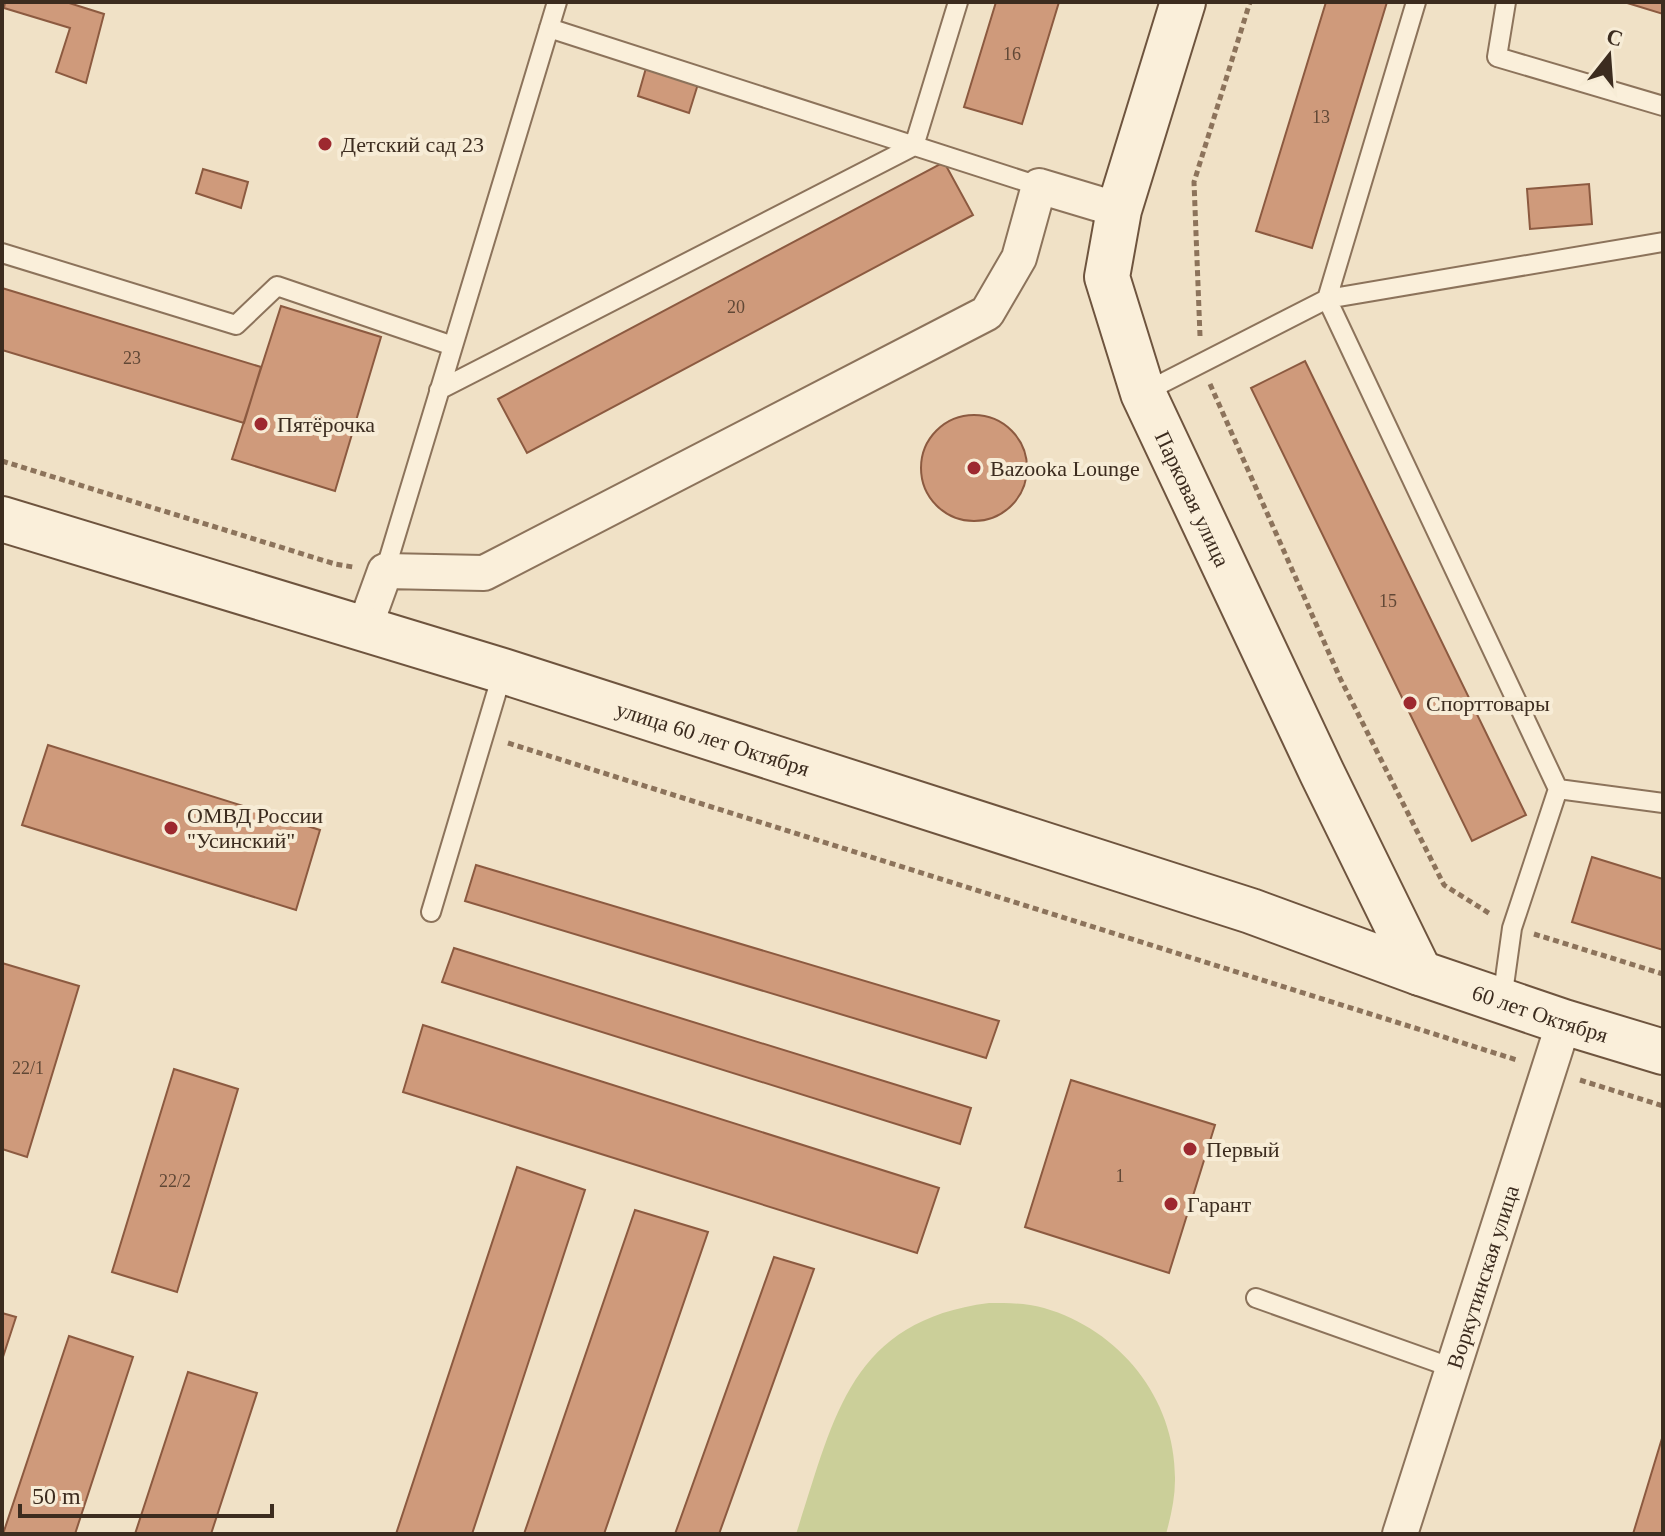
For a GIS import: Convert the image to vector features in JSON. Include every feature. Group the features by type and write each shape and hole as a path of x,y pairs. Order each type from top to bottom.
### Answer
{"street":[{"name":"Парковая улица","path":"1183,2 1119,210 1107,277 1143,393 1420,973"},
{"path":"364,629 385,571 484,573 987,313 1019,258 1039,186 1119,210"},
{"name":"улица 60 лет Октября","path":"2,519 503,671 1235,906 1420,973"},
{"name":"60 лет Октября","path":"1420,973 1663,1052"},
{"name":"Воркутинская улица","path":"1400,1534 1564,1022"}],"lane":[{"path":"385,571 557,2"},
{"path":"439,390 914,146 958,2"},
{"path":"1416,2 1327,299 1558,789 1512,928 1502,1000"},
{"path":"1506,2 1497,57 1663,106"},
{"path":"549,28 1039,186"},
{"path":"1143,393 1327,299 1663,242"},
{"path":"2,253 236,325 277,286 453,346"},
{"path":"431,912 503,671"},
{"path":"1558,789 1663,803"},
{"path":"1256,1298 1453,1368"}],"path":[{"path":"1250,2 1194,182 1201,364 1340,678 1444,885 1512,928 1663,974"},
{"path":"2,461 335,564 385,571"},
{"path":"484,735 1663,1106"}],"green space":[{"path":"989,1303 1037,1306 1071,1318 1097,1333 1138,1372 1166,1422 1173,1450 1174,1494 1166,1534 796,1534 837,1416 854,1382 876,1354 905,1331 942,1313"}],"building":[{"path":"5,2 66,2 104,14 86,83 56,72 70,28 4,8"},
{"path":"996,2 1059,2 1022,124 964,107"},
{"path":"1326,2 1387,2 1312,248 1256,231"},
{"path":"1624,2 1663,2 1663,14"},
{"path":"646,68 698,84 689,113 638,96"},
{"path":"944,162 973,215 527,453 498,399"},
{"path":"203,169 248,182 241,208 196,193"},
{"path":"1589,184 1592,224 1530,229 1527,189"},
{"path":"2,288 261,367 244,423 2,350"},
{"path":"281,306 381,337 335,491 232,459"},
{"path":"1305,361 1526,815 1472,841 1251,388"},
{"name":"Bazooka Lounge","path":"974,415 994,419 1011,431 1023,448 1027,468 1023,488 1011,505 994,517 974,521 954,517 937,505 925,488 921,468 925,448 937,431 954,419"},
{"name":"ОМВД России \"Усинский\"","path":"48,745 320,830 296,910 22,825"},
{"path":"1592,857 1663,879 1663,950 1572,922"},
{"path":"476,865 999,1021 986,1058 465,901"},
{"path":"454,948 971,1108 960,1144 442,982"},
{"path":"2,963 79,986 27,1157 2,1149"},
{"path":"423,1025 939,1188 917,1253 403,1092"},
{"path":"174,1069 238,1089 177,1292 112,1272"},
{"path":"1071,1080 1215,1125 1169,1273 1025,1227"},
{"path":"517,1167 585,1190 472,1534 396,1534"},
{"path":"635,1210 708,1232 604,1534 524,1534"},
{"path":"774,1257 814,1269 719,1534 675,1534"},
{"path":"2,1313 16,1317 2,1360"},
{"path":"69,1336 133,1357 75,1534 3,1534"},
{"path":"188,1372 257,1393 211,1534 135,1534"},
{"path":"1663,1435 1663,1534 1633,1534"}],"place":[{"name":"Детский сад 23","path":"325,144"},
{"name":"Пятёрочка","path":"261,424"},
{"name":"Bazooka Lounge","path":"974,468"},
{"name":"Спорттовары","path":"1410,703"},
{"name":"ОМВД России \"Усинский\"","path":"171,828"},
{"name":"Первый","path":"1190,1149"},
{"name":"Гарант","path":"1171,1204"}]}
